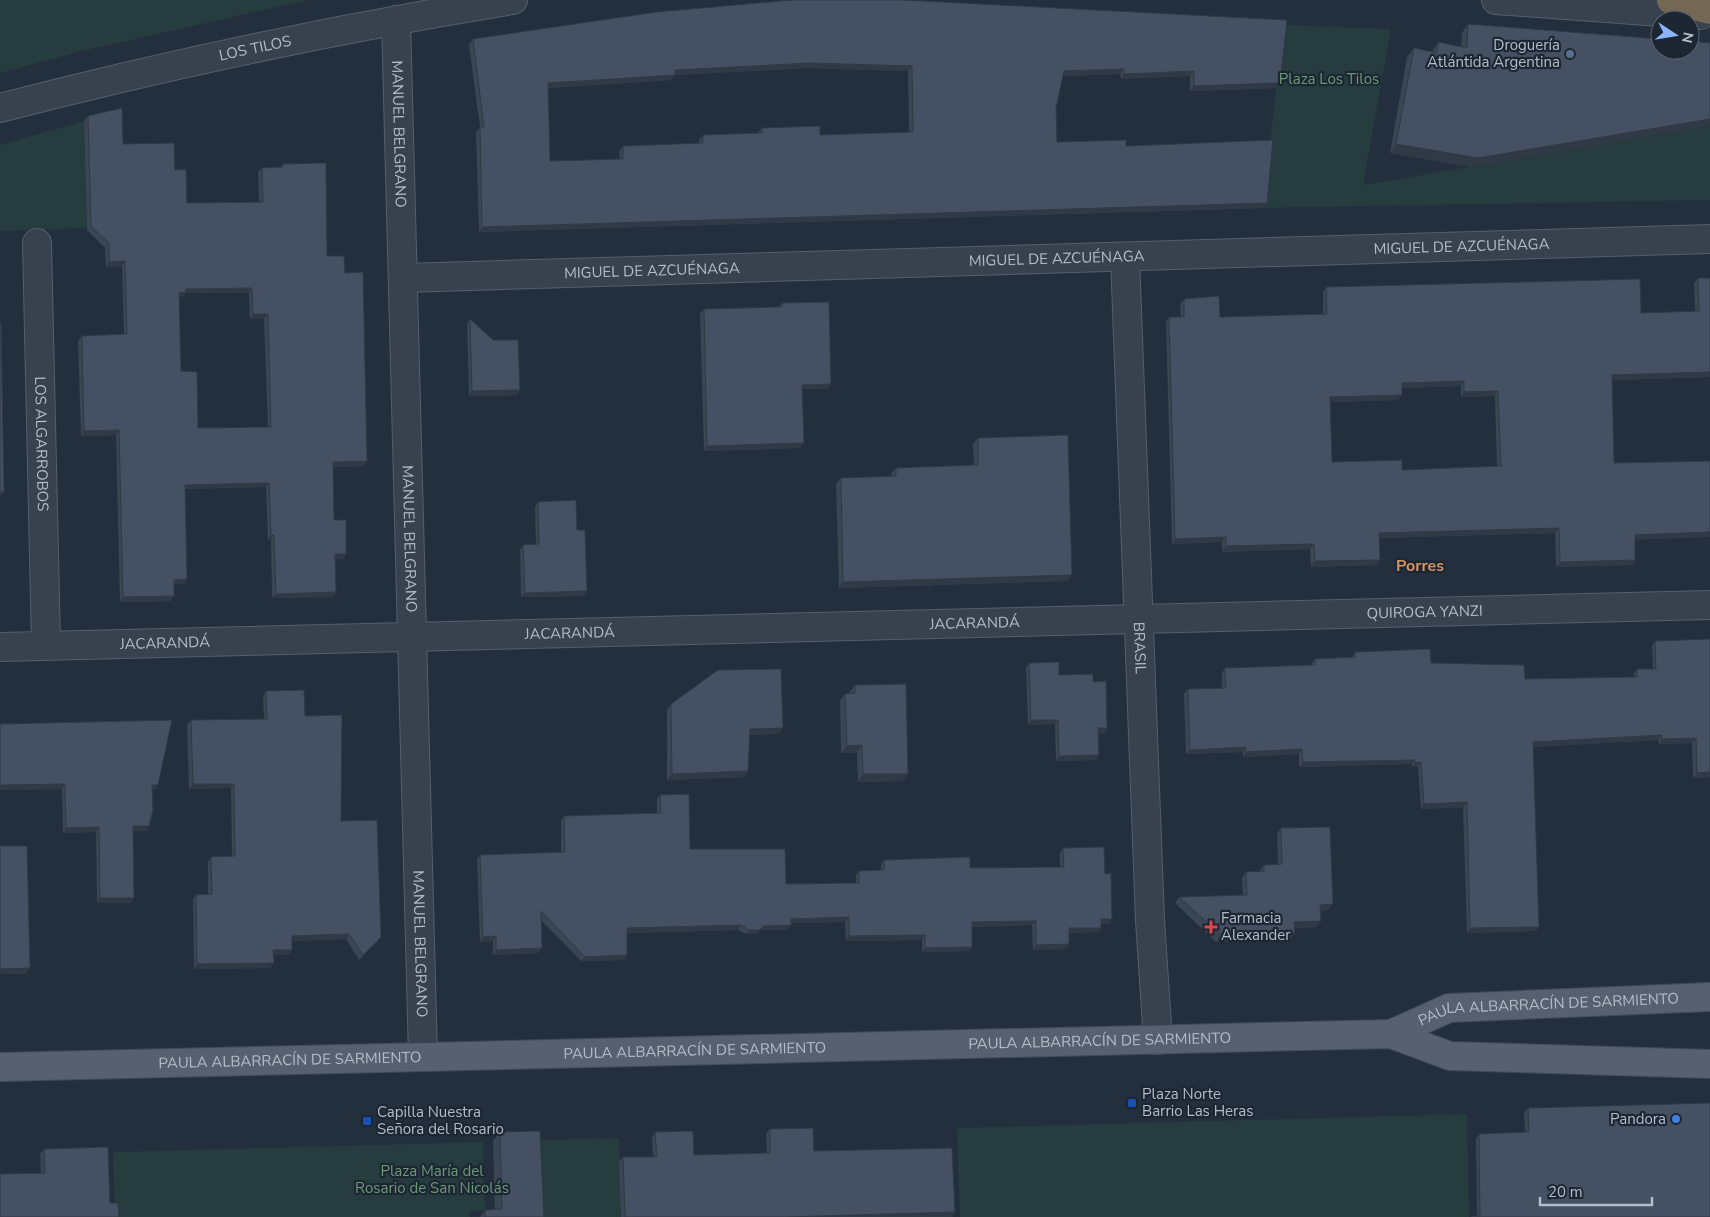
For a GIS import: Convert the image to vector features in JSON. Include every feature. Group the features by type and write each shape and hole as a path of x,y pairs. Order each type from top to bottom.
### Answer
{"highway":[{"path":"1671,0 1710,10"}],"main road":[{"name":"PAULA ALBARRACÍN DE SARMIENTO","path":"1391,1034 1449,1008 1710,997"},
{"name":"PAULA ALBARRACÍN DE SARMIENTO","path":"0,1067 1391,1034 1450,1056 1710,1064"}],"street":[{"name":"LOS TILOS","path":"0,108 193,61 396,20 513,0"},
{"path":"1496,0 1710,16"},
{"name":"MANUEL BELGRANO","path":"396,20 414,637 423,1057"},
{"name":"MIGUEL DE AZCUÉNAGA","path":"403,278 1710,239"},
{"name":"LOS ALGARROBOS","path":"37,243 46,645"},
{"name":"BRASIL","path":"1125,256 1150,920 1158,1040"},
{"name":"QUIROGA YANZI","path":"1139,619 1710,605"},
{"name":"JACARANDÁ","path":"0,646 1139,619"}],"green space":[{"path":"0,0 308,0 82,51 0,73"},
{"name":"Plaza Los Tilos","path":"1283,25 1391,29 1363,185 1710,126 1710,200 1263,208"},
{"path":"84,121 87,228 0,231 0,145"},
{"path":"1467,1114 1469,1217 960,1217 957,1128"},
{"path":"619,1138 621,1217 543,1217 541,1140"},
{"name":"Plaza María del Rosario de San Nicolás","path":"483,1142 485,1210 470,1211 470,1217 115,1217 113,1152"}],"building":[{"path":"792,0 904,0 1287,20 1280,83 1194,86 1194,71 1124,74 1124,69 1064,71 1056,108 1057,142 1126,140 1126,146 1273,140 1267,203 482,227 480,127 484,127 473,39 656,12","holes":["810,63 912,66 913,132 820,135 820,126 762,128 762,133 703,135 703,143 623,146 623,159 550,161 548,83 675,75 675,70"]},
{"path":"1468,24 1650,38 1650,60 1700,60 1700,42 1710,43 1710,119 1478,158 1396,144 1414,48 1437,53 1438,42 1467,48"},
{"path":"122,108 123,144 174,143 175,170 186,169 187,203 263,202 262,168 283,167 283,164 326,163 327,256 344,256 345,273 363,272 367,461 333,462 334,520 346,520 346,554 335,554 336,592 276,594 274,535 271,535 269,483 185,485 187,579 174,580 174,596 123,597 119,430 84,431 82,336 127,334 125,261 109,262 109,243 91,226 88,116","holes":["252,288 253,314 268,314 271,427 198,428 197,372 181,371 179,293 186,292 186,289"]},
{"path":"1698,278 1710,278 1710,372 1612,375 1614,463 1710,461 1710,532 1635,535 1635,560 1560,562 1559,528 1379,533 1380,560 1315,561 1314,544 1226,546 1226,537 1175,539 1169,317 1184,317 1184,299 1219,296 1220,317 1327,314 1326,287 1640,279 1641,313 1699,311","holes":["1464,381 1464,392 1498,391 1501,466 1402,470 1402,460 1332,462 1330,397 1402,395 1402,383"]},
{"path":"829,302 831,384 802,385 804,443 707,446 704,309 782,307 782,303"},
{"path":"470,319 493,340 518,340 520,390 472,391"},
{"path":"1,322 4,492 0,492"},
{"path":"1068,435 1072,575 843,582 841,478 896,476 896,468 978,465 978,438"},
{"path":"576,500 577,530 585,530 587,591 525,593 523,545 539,544 538,502"},
{"path":"1710,639 1710,772 1697,773 1696,738 1662,739 1662,735 1533,742 1539,927 1470,928 1467,802 1424,804 1421,762 1415,763 1415,760 1303,762 1302,749 1246,752 1246,747 1190,750 1188,689 1226,688 1225,668 1315,665 1315,659 1355,657 1355,652 1430,649 1431,663 1524,665 1525,679 1637,677 1637,669 1656,669 1655,641"},
{"path":"1059,662 1059,675 1093,674 1093,682 1106,681 1107,728 1098,728 1099,755 1059,756 1058,720 1031,720 1029,663"},
{"path":"781,669 783,728 750,729 748,771 672,774 671,704 718,670"},
{"path":"906,684 908,774 863,774 862,745 847,746 845,694 855,693 855,685"},
{"path":"304,690 305,716 342,715 341,821 377,820 381,937 363,955 349,934 292,936 292,950 273,950 274,963 197,964 196,895 212,894 211,857 235,856 234,784 193,784 191,720 267,719 266,691"},
{"path":"172,720 158,785 152,785 153,810 149,826 133,826 134,898 100,898 99,827 66,828 65,784 0,785 0,724"},
{"path":"689,794 690,849 785,849 786,884 859,883 859,871 884,870 884,860 970,857 970,868 1064,867 1063,848 1104,847 1105,874 1111,873 1112,919 1101,919 1101,928 1069,928 1069,944 1036,945 1036,921 972,922 972,947 925,948 925,935 849,936 849,917 791,919 791,925 764,926 759,930 749,930 741,925 627,928 627,955 585,957 541,911 542,948 496,950 496,936 483,937 480,855 565,852 564,816 661,813 660,795"},
{"path":"1330,827 1333,904 1320,905 1321,921 1294,922 1295,933 1221,935 1179,897 1247,895 1246,872 1264,871 1264,865 1282,864 1281,828"},
{"path":"0,846 27,846 30,968 0,969"},
{"path":"1710,1103 1710,1217 1472,1217 1480,1216 1479,1134 1529,1132 1528,1108"},
{"path":"813,1128 814,1151 952,1148 955,1212 785,1217 625,1217 623,1157 657,1157 655,1132 693,1131 694,1155 770,1153 770,1129"},
{"path":"540,1131 544,1217 485,1217 485,1210 502,1209 500,1132"},
{"path":"108,1147 110,1203 118,1203 119,1217 0,1217 0,1174 45,1173 44,1149"}],"place":[{"name":"Droguería Atlántida Argentina","path":"1570,54"},
{"name":"Farmacia Alexander","path":"1211,927"},
{"name":"Plaza Norte Barrio Las Heras","path":"1132,1103"},
{"name":"Pandora","path":"1676,1119"},
{"name":"Capilla Nuestra Señora del Rosario","path":"367,1121"}],"district":[{"name":"Porres","path":"1420,566"}]}
